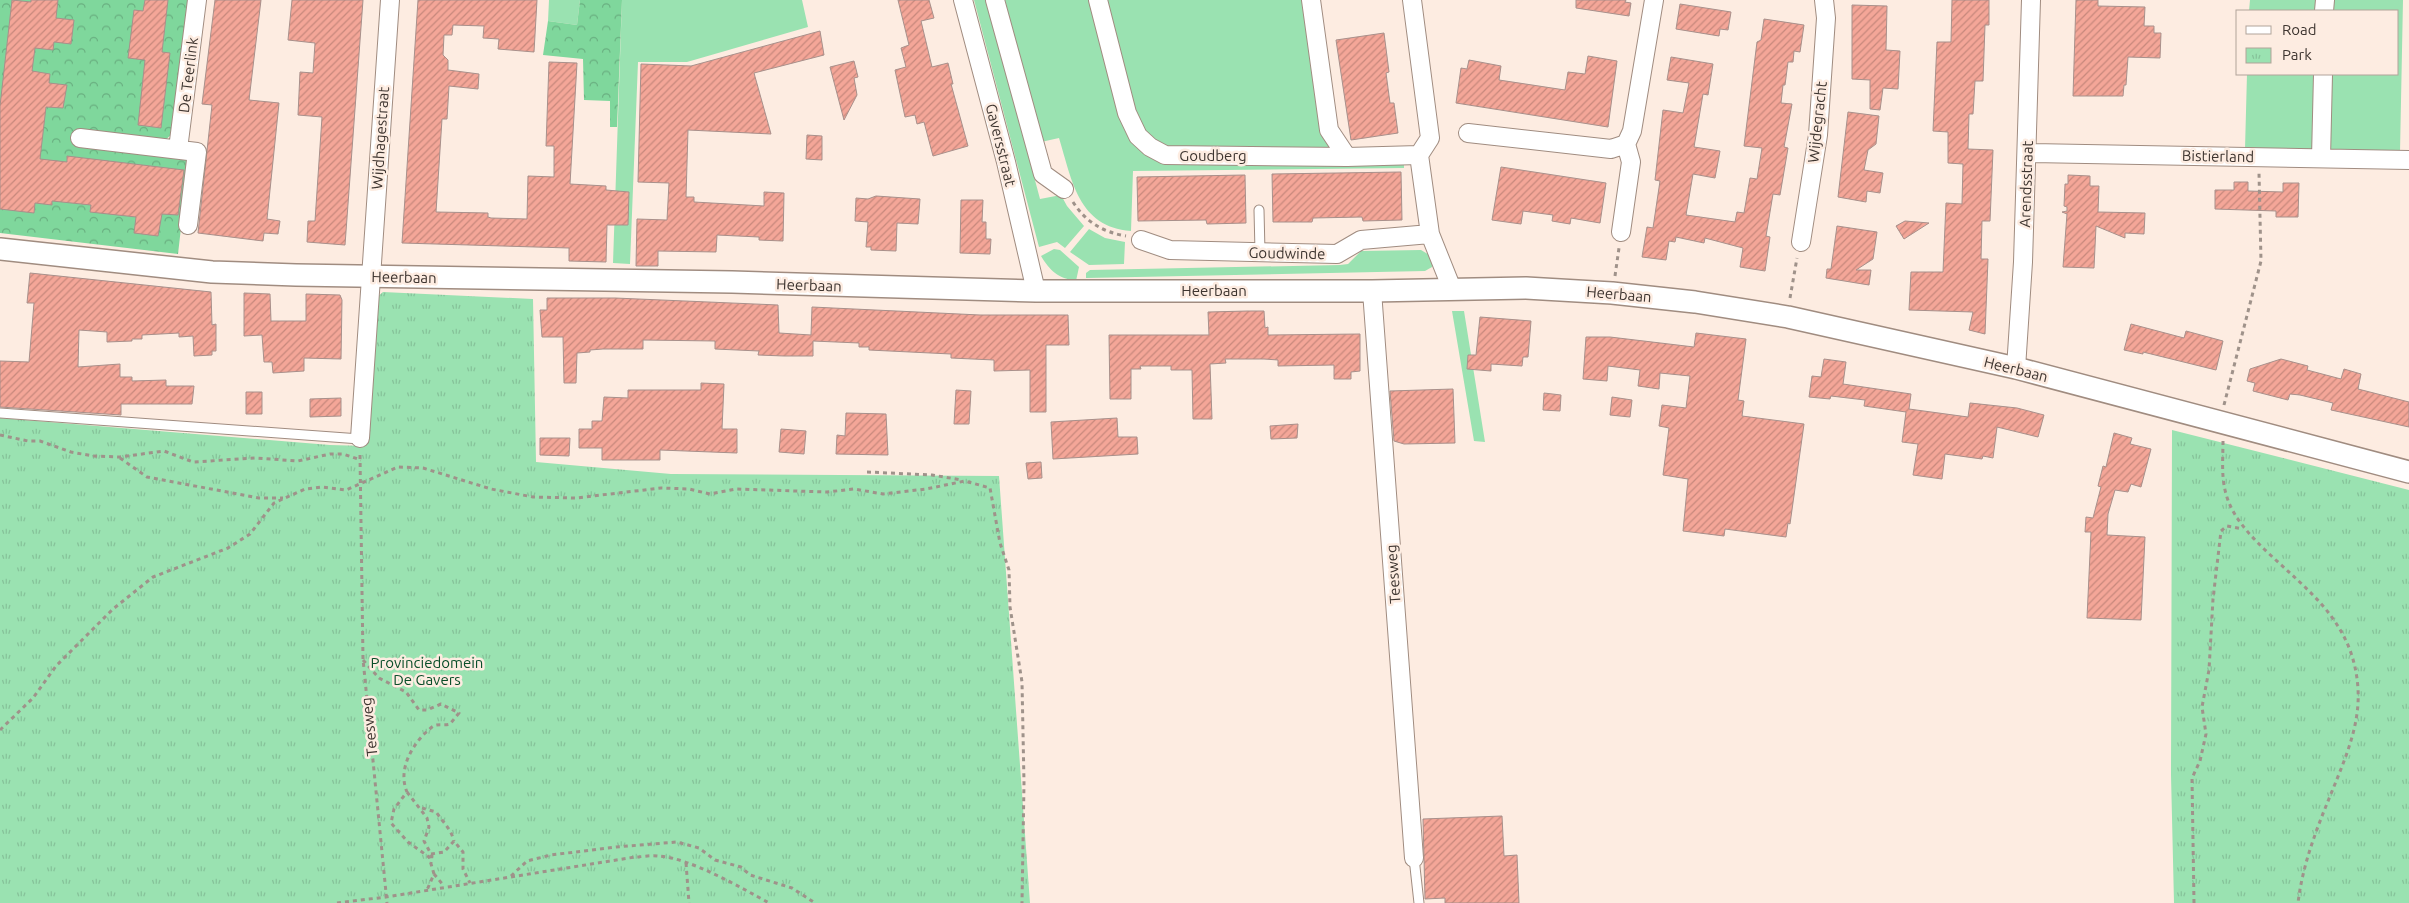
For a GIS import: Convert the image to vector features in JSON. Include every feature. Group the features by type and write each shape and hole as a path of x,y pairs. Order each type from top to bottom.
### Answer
{"street":[{"name":"De Teerlink","path":"178,149 197,0"},
{"name":"Wijdhagestraat","path":"371,276 390,0"},
{"name":"Gaversstraat","path":"963,0 1006,162 1036,291"},
{"path":"995,0 1043,174 1064,189"},
{"name":"Goudberg","path":"1098,0 1127,113 1138,136 1150,147 1165,155 1346,157 1419,155"},
{"path":"1311,0 1329,130 1346,157"},
{"path":"1412,0 1430,138 1419,155 1430,234 1452,289"},
{"path":"1621,232 1631,162 1626,144 1632,131 1654,0"},
{"name":"Wijdegracht","path":"1801,242 1818,135 1826,18 1824,0"},
{"name":"Arendsstraat","path":"2016,368 2024,262 2031,0"},
{"path":"2321,158 2323,75"},
{"path":"1468,133 1611,149 1626,144"},
{"path":"80,138 197,152 188,225"},
{"name":"Bistierland","path":"2027,153 2409,160"},
{"name":"Goudwinde","path":"1141,240 1170,250 1337,254 1361,240 1430,234"},
{"name":"Heerbaan","path":"0,249 212,272 1036,291 1372,291 1526,288 1612,293 1695,302 1788,317 2016,368 2409,472"},
{"path":"360,442 371,276"},
{"name":"Teesweg","path":"1372,291 1414,858"}],"lane":[{"path":"1259,210 1260,252"},
{"path":"0,413 360,442"},
{"path":"1414,858 1418,903"}],"path":[{"path":"2259,157 2261,261 2224,399 2222,471 2226,495 2243,529 2317,597 2328,610 2348,644 2358,689 2356,724 2301,876 2298,903"},
{"path":"1064,189 1082,217 1109,233 1141,240"},
{"path":"1612,293 1621,232"},
{"path":"1788,317 1801,242"},
{"path":"0,435 28,441 40,441 72,452 120,457 147,477 260,498 284,498"},
{"name":"Teesweg","path":"120,457 164,451 193,462 256,458 298,461 330,454 343,454 361,460 363,659 387,903"},
{"path":"0,730 33,698 56,666 113,609 153,577 228,548 250,534 274,503 305,489 322,487 346,490 398,467 430,469 491,489 533,497 576,498 661,488 689,489 710,494 736,489 827,492 854,490 882,494 926,489 966,481"},
{"path":"867,472 932,475 966,481 990,488 1000,543 1009,570 1010,607 1022,682 1024,783 1022,903"},
{"path":"2194,903 2192,778 2200,761 2206,734 2202,706 2209,670 2213,599 2221,531 2227,526 2243,529"},
{"path":"363,659 379,678 406,692 420,710 427,710 441,704 459,713 450,724 432,727 415,746 406,761 402,782 407,792 427,818 429,827 424,841 431,854 431,863"},
{"path":"407,792 394,809 392,823 408,842 428,856 434,874 444,886"},
{"path":"419,807 436,812 442,823 449,827 454,841 462,852 463,869 470,883"},
{"path":"431,854 444,852 454,841"},
{"path":"511,877 527,861 551,855 677,842 699,848 715,860 741,867 750,875 792,888 814,903"},
{"path":"337,903 386,898 444,886 659,856 686,863 740,886 769,903"},
{"path":"686,863 689,903"},
{"path":"427,890 434,874"}],"green space":[{"path":"0,0 190,0 172,134 163,142 189,158 178,254 0,233"},
{"path":"549,0 580,0 577,25 548,21"},
{"path":"580,0 622,0 617,127 610,127 610,101 584,100 583,59 543,55 548,21 577,25"},
{"path":"622,0 802,0 808,27 687,62 638,62 630,264 613,263"},
{"path":"974,0 987,0 1040,199 1061,195 1067,206 1084,226 1065,248 1057,242 1039,247"},
{"path":"1005,0 1092,0 1143,151 1404,163 1404,168 1133,171 1131,231 1113,228 1099,221 1088,211 1080,199 1068,170 1059,138 1041,142"},
{"path":"1104,0 1302,0 1319,124 1332,149 1190,149 1160,146 1144,135 1134,114"},
{"path":"2250,0 2403,0 2400,152 2245,149 2247,75 2399,75 2399,10 2249,10"},
{"path":"1089,229 1105,238 1125,242 1124,264 1089,265 1070,252"},
{"path":"1054,249 1060,250 1079,267 1076,281 1059,276 1044,261 1041,256"},
{"path":"1421,250 1434,260 1432,267 1425,271 1086,278 1086,273 1090,270 1340,265 1348,264 1361,251"},
{"name":"Provinciedomein De Gavers","path":"383,292 533,299 536,462 671,474 999,476 1030,903 0,903 0,418 330,445 366,446 371,334 376,298"},
{"path":"1452,311 1464,311 1485,442 1474,441"},
{"path":"2172,430 2409,490 2409,903 2174,903 2171,775"}],"building":[{"path":"12,0 31,2 31,0 58,0 56,18 74,20 71,44 54,42 53,50 35,48 32,71 50,74 49,83 67,85 63,108 46,107 40,159 67,162 67,156 184,170 178,215 162,214 158,236 134,233 136,217 90,212 91,205 52,201 52,205 35,203 34,213 0,209 0,106"},
{"path":"145,0 168,0 162,52 170,53 161,128 138,125 145,60 128,58 134,10 143,11"},
{"path":"215,0 261,0 249,100 279,103 267,219 280,221 278,234 264,233 263,241 198,233 212,105 202,104"},
{"path":"292,0 363,0 345,245 307,242 308,221 315,221 322,117 298,115 300,72 313,73 315,43 288,40"},
{"path":"418,0 537,0 534,52 498,49 499,39 483,38 484,26 453,25 452,35 444,35 443,55 448,60 448,70 479,74 478,89 449,86 447,119 442,119 436,212 488,213 488,217 491,218 527,219 528,176 554,177 554,146 546,146 549,62 577,63 570,184 606,186 606,190 629,192 628,225 607,225 606,262 569,261 569,248 402,243"},
{"path":"898,0 929,0 934,18 921,21 932,67 948,63 953,84 951,84 968,146 933,156 924,122 917,124 915,115 905,117 895,70 906,67 901,48 909,45"},
{"path":"1576,0 1626,0 1625,2 1631,3 1629,16 1576,8"},
{"path":"1952,0 1989,0 1989,25 1985,25 1983,81 1975,81 1973,114 1969,114 1968,149 1993,150 1990,221 1982,221 1981,259 1988,259 1985,334 1969,330 1973,312 1909,310 1911,272 1943,272 1946,203 1962,204 1963,164 1948,163 1948,132 1933,131 1937,42 1951,42"},
{"path":"2076,0 2098,0 2098,6 2145,7 2144,26 2154,26 2154,33 2161,33 2160,58 2128,57 2126,85 2124,85 2123,96 2073,96"},
{"path":"1680,4 1731,12 1728,30 1720,29 1719,36 1676,29"},
{"path":"1852,5 1887,6 1886,50 1900,51 1898,89 1883,88 1880,110 1870,109 1870,80 1852,79"},
{"path":"1764,19 1804,25 1800,52 1794,51 1793,62 1788,62 1785,85 1783,85 1781,103 1792,104 1784,147 1788,148 1780,195 1773,194 1766,236 1770,237 1765,271 1740,267 1743,248 1705,238 1704,243 1676,237 1675,242 1669,241 1666,260 1642,257 1647,227 1653,228 1660,181 1655,180 1663,110 1683,113 1689,83 1667,80 1671,57 1713,64 1708,95 1703,94 1694,147 1720,151 1715,178 1693,174 1686,215 1735,222 1737,212 1744,213 1750,178 1757,179 1762,148 1744,146 1757,42 1761,40"},
{"path":"820,31 824,55 754,73 771,134 688,130 686,197 694,197 694,202 764,206 764,192 784,193 783,241 759,240 759,237 717,235 716,252 658,251 658,266 636,266 637,219 667,220 669,183 638,182 641,64 691,66"},
{"path":"1384,33 1389,72 1386,73 1390,103 1394,103 1398,133 1351,140 1336,40"},
{"path":"1588,56 1617,61 1608,127 1456,103 1461,68 1467,69 1469,60 1501,66 1499,80 1565,90 1568,72 1585,74"},
{"path":"854,61 858,77 854,78 857,95 844,120 830,67"},
{"path":"1848,112 1879,116 1876,144 1868,150 1864,170 1883,173 1880,193 1867,191 1866,202 1838,197"},
{"path":"807,135 822,136 822,160 806,159"},
{"path":"1501,167 1606,183 1600,223 1571,218 1570,224 1552,221 1553,215 1523,211 1521,224 1492,220"},
{"path":"1401,172 1402,220 1363,221 1362,217 1313,218 1312,222 1273,222 1272,174"},
{"path":"1245,175 1246,223 1207,224 1206,220 1138,221 1137,177"},
{"path":"2068,175 2090,176 2090,186 2099,186 2098,212 2145,213 2144,234 2125,233 2125,238 2096,226 2094,268 2063,267 2067,214 2062,212 2067,211 2067,207 2064,206 2065,184 2068,184"},
{"path":"2234,182 2248,182 2248,191 2283,192 2283,183 2299,183 2298,217 2276,217 2276,211 2215,209 2215,190 2234,190"},
{"path":"876,196 920,199 918,224 897,223 896,251 871,250 871,247 866,247 868,222 855,221 856,198 868,199"},
{"path":"961,200 983,200 982,222 986,222 986,239 991,239 990,254 960,253"},
{"path":"1905,221 1929,223 1904,239 1896,226"},
{"path":"1837,226 1877,232 1873,259 1856,270 1871,270 1869,285 1826,278 1827,269 1831,269"},
{"path":"30,273 211,292 212,325 216,324 216,351 212,351 212,355 194,356 193,336 179,337 179,333 142,335 142,339 132,339 132,341 107,342 107,332 79,330 78,367 120,364 120,377 132,377 132,381 166,380 166,386 194,386 192,404 121,404 121,415 0,407 0,361 29,362 34,303 27,303"},
{"path":"244,293 270,294 271,321 306,321 306,294 340,295 342,300 341,359 304,358 304,371 273,373 272,362 264,362 262,335 244,336"},
{"path":"547,298 615,298 778,305 779,333 811,335 812,307 980,315 1068,315 1069,345 1046,345 1046,412 1030,412 1030,370 994,371 994,360 951,358 951,354 869,350 869,347 859,347 859,343 813,341 813,356 784,356 758,355 759,351 715,349 715,341 643,340 643,349 603,349 577,353 576,383 564,383 563,337 542,337 540,310 547,310"},
{"path":"1264,311 1265,328 1268,327 1268,335 1360,334 1360,371 1351,372 1351,379 1334,379 1334,365 1278,366 1278,360 1225,359 1226,363 1210,364 1212,419 1193,419 1192,370 1171,370 1171,366 1140,366 1141,369 1131,369 1131,399 1110,399 1109,335 1209,335 1208,312"},
{"path":"1480,317 1531,321 1528,357 1523,357 1522,366 1491,364 1491,371 1467,369 1468,355 1476,355"},
{"path":"2131,324 2184,338 2186,331 2223,341 2216,370 2143,352 2143,354 2124,350"},
{"path":"1696,333 1746,339 1738,400 1744,401 1742,416 1804,424 1790,524 1788,523 1786,537 1725,529 1724,536 1683,531 1688,479 1663,475 1669,428 1659,426 1662,405 1686,408 1690,376 1660,373 1659,389 1638,386 1640,370 1608,366 1607,381 1583,379 1586,337 1610,337 1694,347"},
{"path":"1824,359 1846,362 1843,384 1911,394 1909,409 1968,417 1970,403 2017,408 2044,415 2038,437 1997,427 1993,458 1983,456 1982,459 1945,454 1942,479 1913,475 1918,444 1902,442 1906,412 1864,406 1865,400 1831,396 1830,399 1809,397 1812,376 1821,377"},
{"path":"2281,359 2308,366 2307,370 2341,379 2344,369 2361,374 2358,389 2409,402 2409,427 2331,410 2333,403 2300,395 2290,394 2288,400 2253,391 2255,383 2247,381 2250,369"},
{"path":"701,383 724,384 722,429 737,429 737,453 660,450 660,460 602,460 602,448 579,448 579,429 592,429 592,421 602,421 604,397 628,398 628,390 701,390"},
{"path":"1453,389 1455,443 1404,444 1394,441 1390,391"},
{"path":"956,390 971,391 969,424 954,424"},
{"path":"246,392 262,392 262,414 246,414"},
{"path":"1544,393 1561,395 1560,411 1543,410"},
{"path":"1612,397 1632,400 1630,417 1610,415"},
{"path":"341,398 341,416 310,417 310,399"},
{"path":"846,413 886,414 888,455 836,454 837,435 845,436"},
{"path":"1117,418 1118,437 1137,437 1138,454 1053,459 1051,422"},
{"path":"1298,424 1297,438 1271,439 1270,426"},
{"path":"781,429 806,431 804,454 779,452"},
{"path":"2114,433 2132,438 2130,444 2151,449 2141,487 2131,484 2128,492 2115,490 2108,514 2107,535 2145,537 2141,620 2087,618 2091,532 2085,532 2086,517 2093,518 2101,487 2098,486 2103,466 2106,467"},
{"path":"540,438 570,438 569,456 540,455"},
{"path":"1041,462 1042,478 1028,479 1026,463"},
{"path":"1502,816 1504,856 1517,855 1519,903 1445,903 1445,898 1425,899 1423,819"}]}
